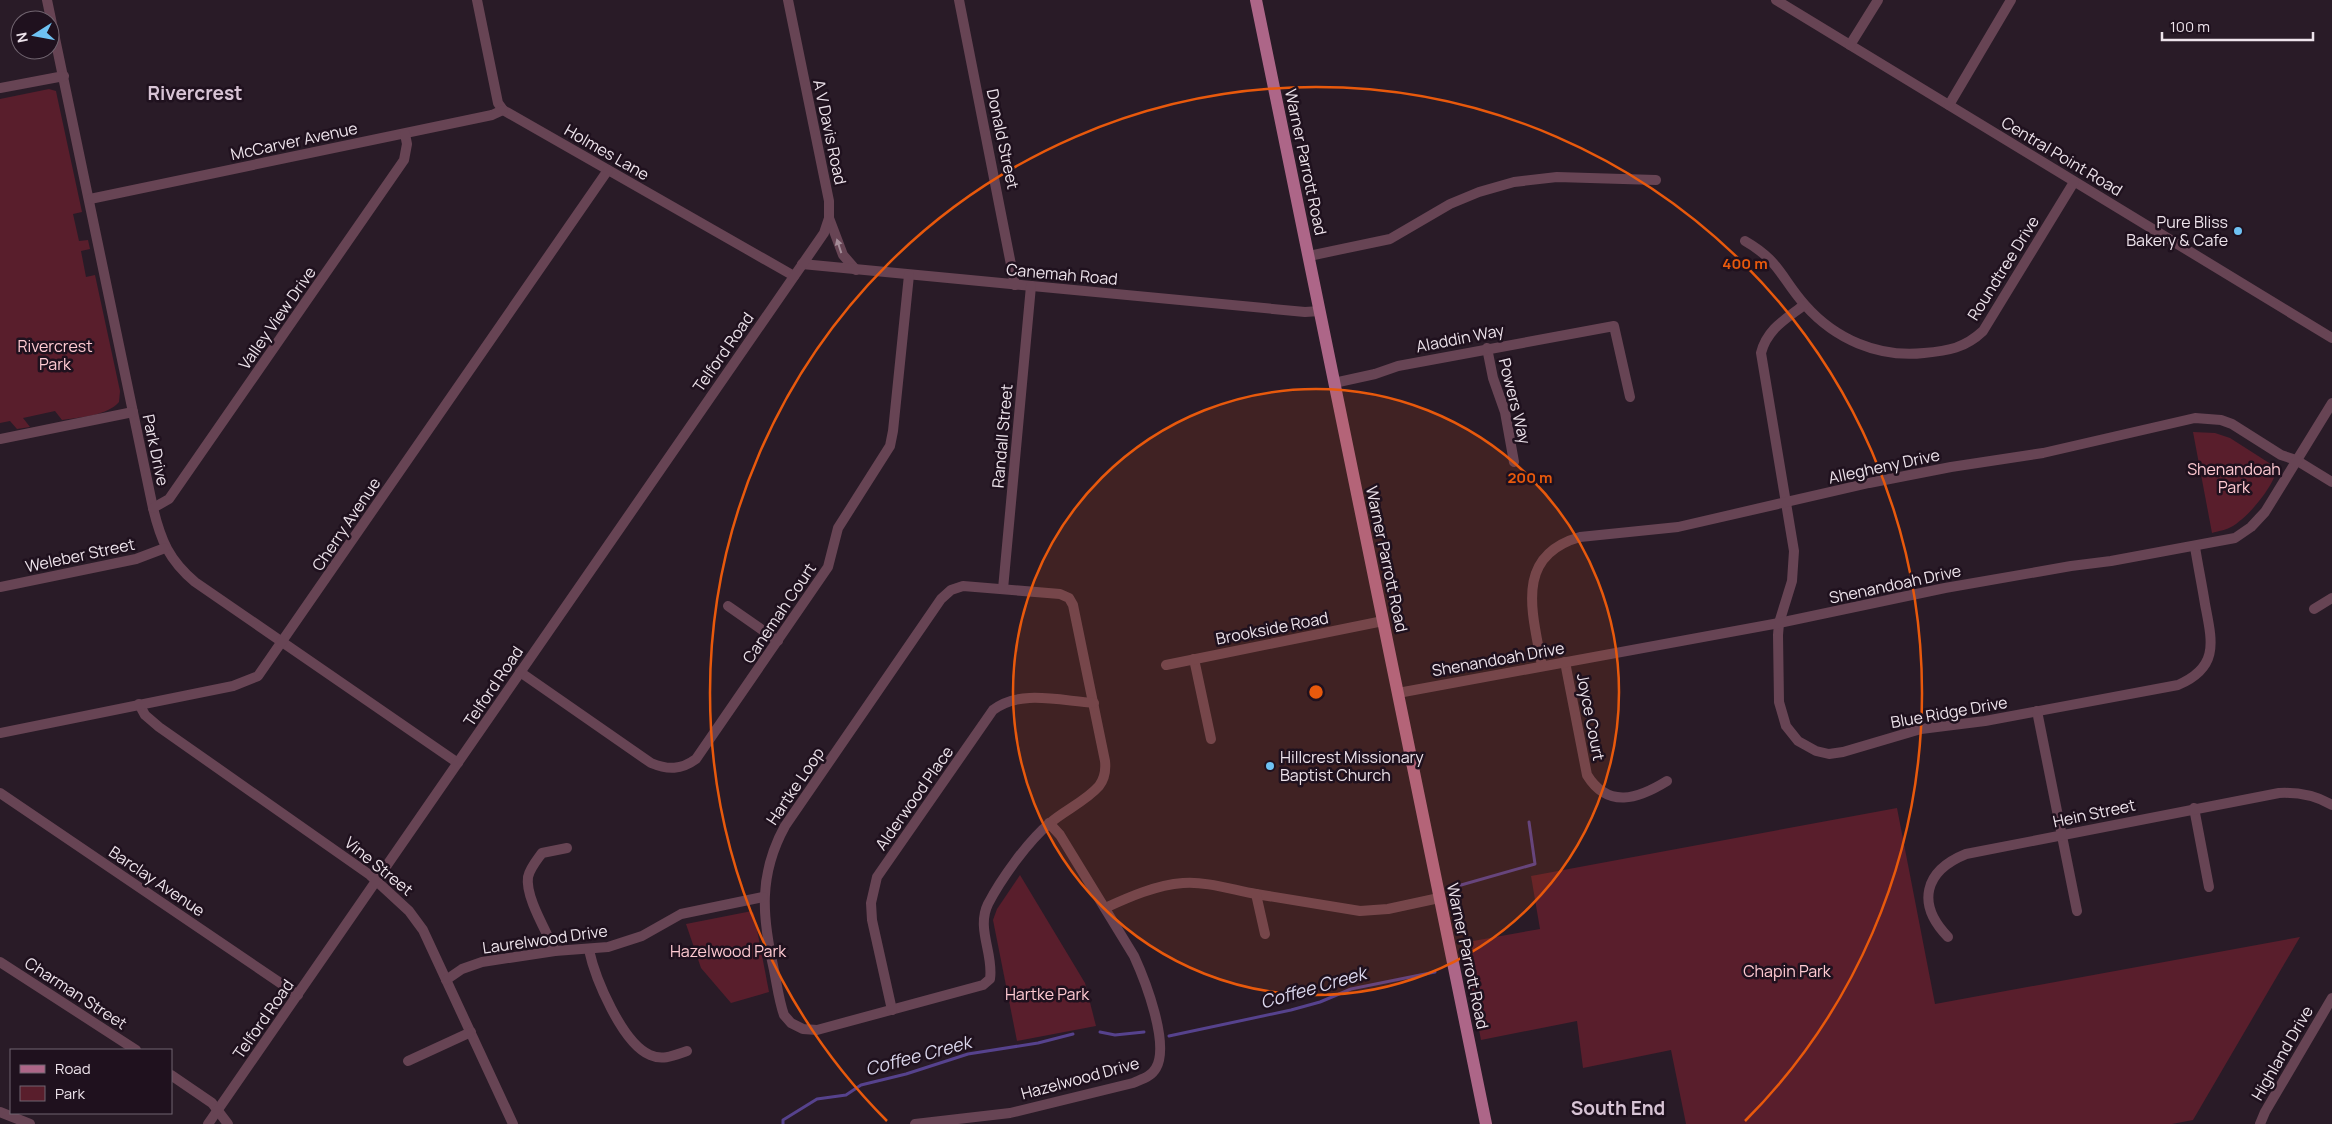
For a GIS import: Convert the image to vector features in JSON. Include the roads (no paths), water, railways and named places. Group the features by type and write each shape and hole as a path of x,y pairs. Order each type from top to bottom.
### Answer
{"main road":[{"name":"Warner Parrott Road","path":"1256,0 1486,1124"}],"street":[{"name":"Park Drive","path":"48,0 153,508 165,548 184,572 195,582 458,763"},
{"path":"477,0 498,103 503,110"},
{"name":"A V Davis Road","path":"788,0 827,194 829,218 824,233 802,264"},
{"name":"Donald Street","path":"959,0 1015,284"},
{"name":"Central Point Road","path":"1776,0 2332,338"},
{"path":"1850,45 1878,0"},
{"path":"1949,105 2011,0"},
{"path":"0,88 64,76"},
{"name":"McCarver Avenue","path":"90,199 405,134 492,115 503,110"},
{"name":"Holmes Lane","path":"503,110 794,276"},
{"name":"Valley View Drive","path":"153,508 169,499 404,160 407,144 405,134"},
{"name":"Cherry Avenue","path":"0,733 246,682 258,676 283,643 608,170"},
{"path":"1308,256 1390,239 1450,204 1479,192 1514,182 1557,177 1656,180"},
{"name":"Roundtree Drive","path":"1745,241 1763,252 1775,264 1804,304 1835,331 1874,350 1908,355 1942,352 1965,345 1982,331 2074,182"},
{"path":"829,218 842,255 856,270"},
{"name":"Canemah Road","path":"802,264 1320,312"},
{"name":"Telford Road","path":"208,1124 377,882 802,264"},
{"name":"Canemah Court","path":"520,672 651,763 663,768 676,769 687,766 696,760 828,568 838,528 890,446 909,275"},
{"name":"Randall Street","path":"1003,588 1030,286"},
{"name":"Blue Ridge Drive","path":"1804,304 1771,330 1764,340 1761,353 1794,536 1794,566 1789,595 1779,623 1779,692 1781,715 1786,726 1798,741 1816,751 1830,754 1843,752 1921,729 1986,721 2178,685 2190,680 2199,672 2208,659 2212,642 2195,546"},
{"name":"Aladdin Way","path":"1334,383 1375,374 1398,366 1594,328 1614,326 1630,397"},
{"name":"Powers Way","path":"1487,348 1492,378 1505,412 1514,462"},
{"name":"Shenandoah Drive","path":"1398,693 1779,623 1945,588 2235,538 2251,527 2265,512 2332,403"},
{"path":"0,439 133,412"},
{"name":"Allegheny Drive","path":"1542,666 1531,604 1531,588 1540,563 1558,546 1580,537 1678,527 1951,467 2076,446 2195,418 2214,419 2232,424 2281,455 2296,460 2332,482"},
{"name":"Weleber Street","path":"0,587 136,559 165,548"},
{"name":"Hartke Loop","path":"956,587 1003,588 1060,594 1069,598 1073,605 1105,761 1104,777 1094,791 1049,823 1023,853 988,905 983,928 992,970 990,979 983,985 818,1030 803,1029 791,1024 782,1009 771,956 764,897 771,858 785,826 941,599 956,587"},
{"path":"2314,609 2332,598"},
{"path":"728,606 778,640"},
{"name":"Brookside Road","path":"1166,665 1383,622"},
{"path":"1194,659 1211,739"},
{"name":"Joyce Court","path":"1565,662 1587,775 1593,784 1601,792 1619,798 1650,792 1667,781"},
{"name":"Alderwood Place","path":"892,1010 872,920 871,903 877,877 993,710 1001,704 1021,698 1094,703"},
{"name":"Vine Street","path":"138,704 145,715 159,727 328,844 377,882 418,921 513,1124"},
{"path":"2037,711 2077,911"},
{"name":"Hein Street","path":"1948,937 1937,925 1930,906 1928,893 1933,878 1940,869 1951,860 1966,854 2043,840 2062,834 2194,808 2279,793 2295,792 2310,795 2332,805"},
{"name":"Barclay Avenue","path":"0,793 298,995"},
{"path":"2194,808 2209,887"},
{"name":"Hazelwood Drive","path":"915,1124 1010,1113 1134,1083 1149,1076 1156,1068 1160,1050 1143,974 1105,908 1060,836 1049,823"},
{"path":"555,951 530,894 528,878 532,866 542,853 567,848"},
{"path":"1105,908 1142,893 1183,883 1360,911 1388,909 1439,898"},
{"path":"1256,894 1265,934"},
{"name":"Laurelwood Drive","path":"446,980 462,969 482,962 555,951 589,950 629,941 681,914 764,897"},
{"path":"589,950 602,991 615,1015 634,1042 650,1055 668,1058 687,1051"},
{"name":"Charman Street","path":"0,962 134,1049"},
{"name":"Highland Drive","path":"2260,1124 2265,1112 2332,998"},
{"path":"408,1061 471,1032"},
{"path":"172,1076 212,1103 228,1124"},
{"path":"0,1112 30,1124"}],"waterway":[{"name":"Coffee Creek","path":"1454,887 1535,864 1529,822"},
{"name":"Coffee Creek","path":"1169,1036 1291,1010 1320,1002 1351,989 1435,972"},
{"name":"Coffee Creek","path":"1100,1032 1115,1035 1144,1032"},
{"name":"Coffee Creek","path":"783,1124 783,1120 817,1099 846,1095 861,1085 906,1074 968,1054 1038,1043 1073,1034"}],"place":[{"name":"Pure Bliss Bakery & Cafe","path":"2238,231"},
{"name":"Hillcrest Missionary Baptist Church","path":"1270,766"}],"district":[{"name":"Rivercrest","path":"195,93"},
{"name":"South End","path":"1618,1108"}],"park label":[{"name":"Rivercrest Park","path":"55,355"},
{"name":"Shenandoah Park","path":"2234,478"},
{"name":"Hazelwood Park","path":"728,951"},
{"name":"Chapin Park","path":"1787,971"},
{"name":"Hartke Park","path":"1047,994"}]}
